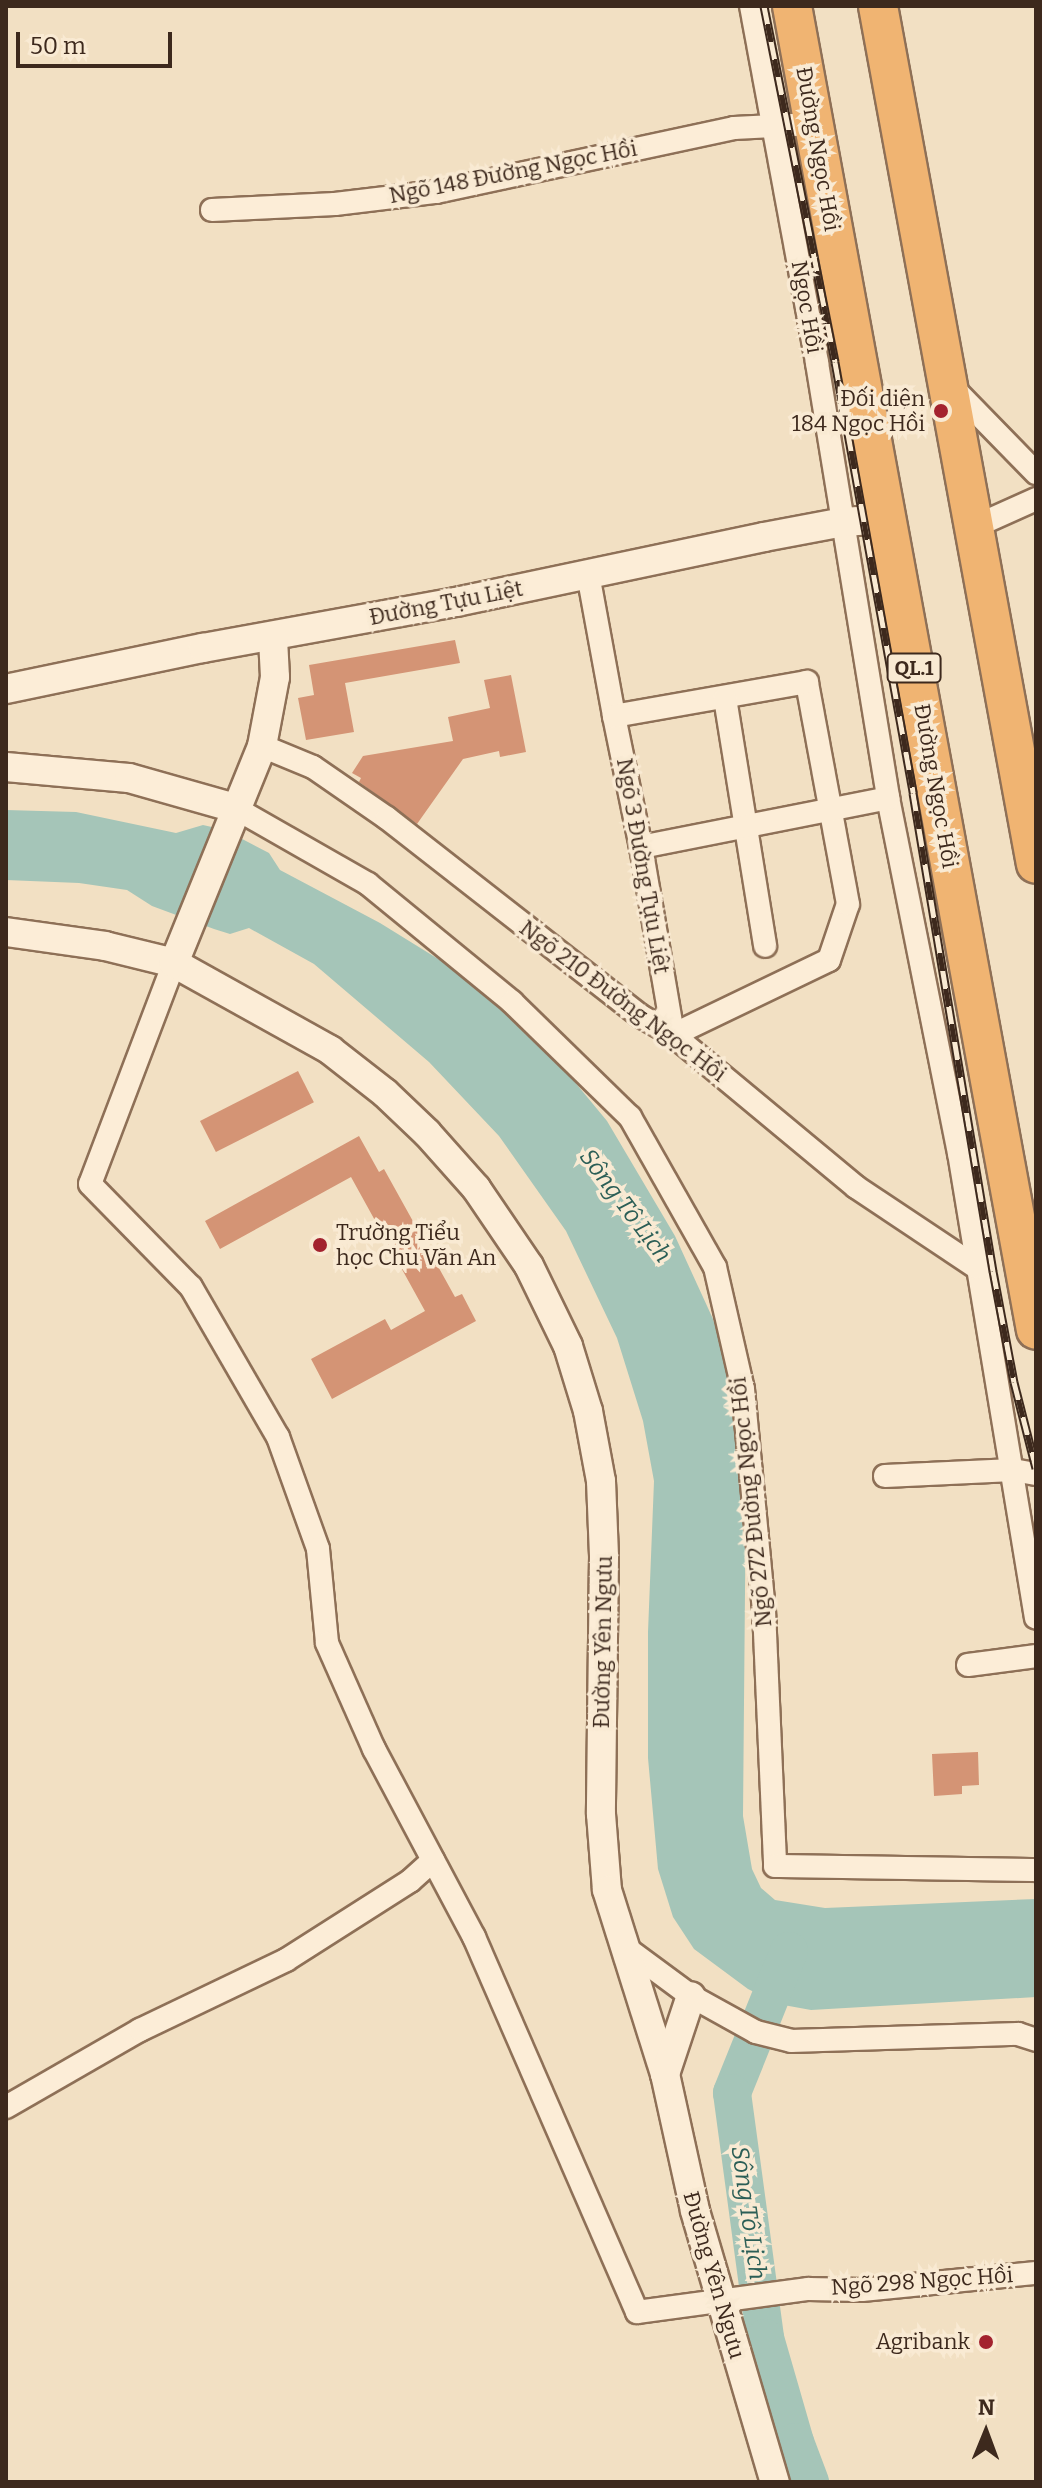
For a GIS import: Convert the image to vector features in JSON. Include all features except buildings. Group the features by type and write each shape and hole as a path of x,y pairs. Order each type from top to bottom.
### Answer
{"highway":[{"name":"Đường Ngọc Hồi","path":"792,6 1036,1330"},
{"path":"878,6 943,361 1026,751 1036,864"}],"street":[{"name":"Ngọc Hồi","path":"751,6 844,522 888,798 959,1153 1036,1618"},
{"name":"Ngõ 148 Đường Ngọc Hồi","path":"212,210 335,204 436,192 734,128 813,124"},
{"path":"943,361 956,394 1036,473"},
{"path":"976,526 1036,499"},
{"name":"Đường Tựu Liệt","path":"6,689 844,522 886,519"},
{"name":"Ngõ 3 Đường Tựu Liệt","path":"588,574 641,847 673,1035"},
{"path":"6,2107 140,2030 286,1960 410,1881 433,1860 374,1749 327,1643 318,1549 278,1437 191,1287 90,1184 231,817 262,746 275,677 273,638"},
{"path":"614,716 807,682 848,904 829,960 673,1035"},
{"path":"725,698 765,946"},
{"name":"Ngõ 210 Đường Ngọc Hồi","path":"262,746 313,767 375,810 639,1015 673,1035 856,1187 976,1267"},
{"path":"6,767 129,778 231,817"},
{"path":"641,847 888,798"},
{"name":"Ngõ 272 Đường Ngọc Hồi","path":"231,817 368,884 512,1002 630,1117 715,1267 745,1405 764,1610 775,1866 1036,1870"},
{"name":"Đường Yên Ngưu","path":"6,932 179,953 330,1050 385,1093 427,1133 476,1188 529,1266 568,1346 588,1411 601,1481 604,1557 601,1814 607,1890 665,2074 691,2197 731,2297 775,2482"},
{"path":"885,1476 1013,1470 1036,1474"},
{"path":"968,1665 1036,1656"},
{"name":"Ngõ 298 Ngọc Hồi","path":"433,1860 474,1937 637,2312 798,2290 862,2290 1036,2273"},
{"path":"622,1945 691,1996 756,2032 791,2041 1018,2034 1036,2040"},
{"path":"665,2074 691,1996"}],"water":[{"path":"6,810 76,812 176,833 203,825 225,830 269,853 280,870 380,923 456,970 540,1040 607,1121 675,1236 713,1319 739,1408 746,1480 743,1816 752,1869 761,1888 775,1900 825,1908 1036,1899 1036,1997 811,2010 778,2004 748,1989 694,1949 673,1917 658,1869 648,1758 648,1632 654,1481 643,1421 617,1338 566,1231 499,1136 429,1062 314,964 249,928 230,934 152,906 127,890 79,883 6,880"}],"waterway":[{"name":"Sông Tô Lịch","path":"789,1951 732,2093 765,2338 810,2482"}],"railway":[{"path":"764,6 835,362 913,793 993,1271 1014,1382 1036,1468"}],"place":[{"name":"Đối diện 184 Ngọc Hồi","path":"941,411"},
{"name":"Trường Tiểu học Chu Văn An","path":"320,1245"},
{"name":"Agribank","path":"986,2342"}]}
